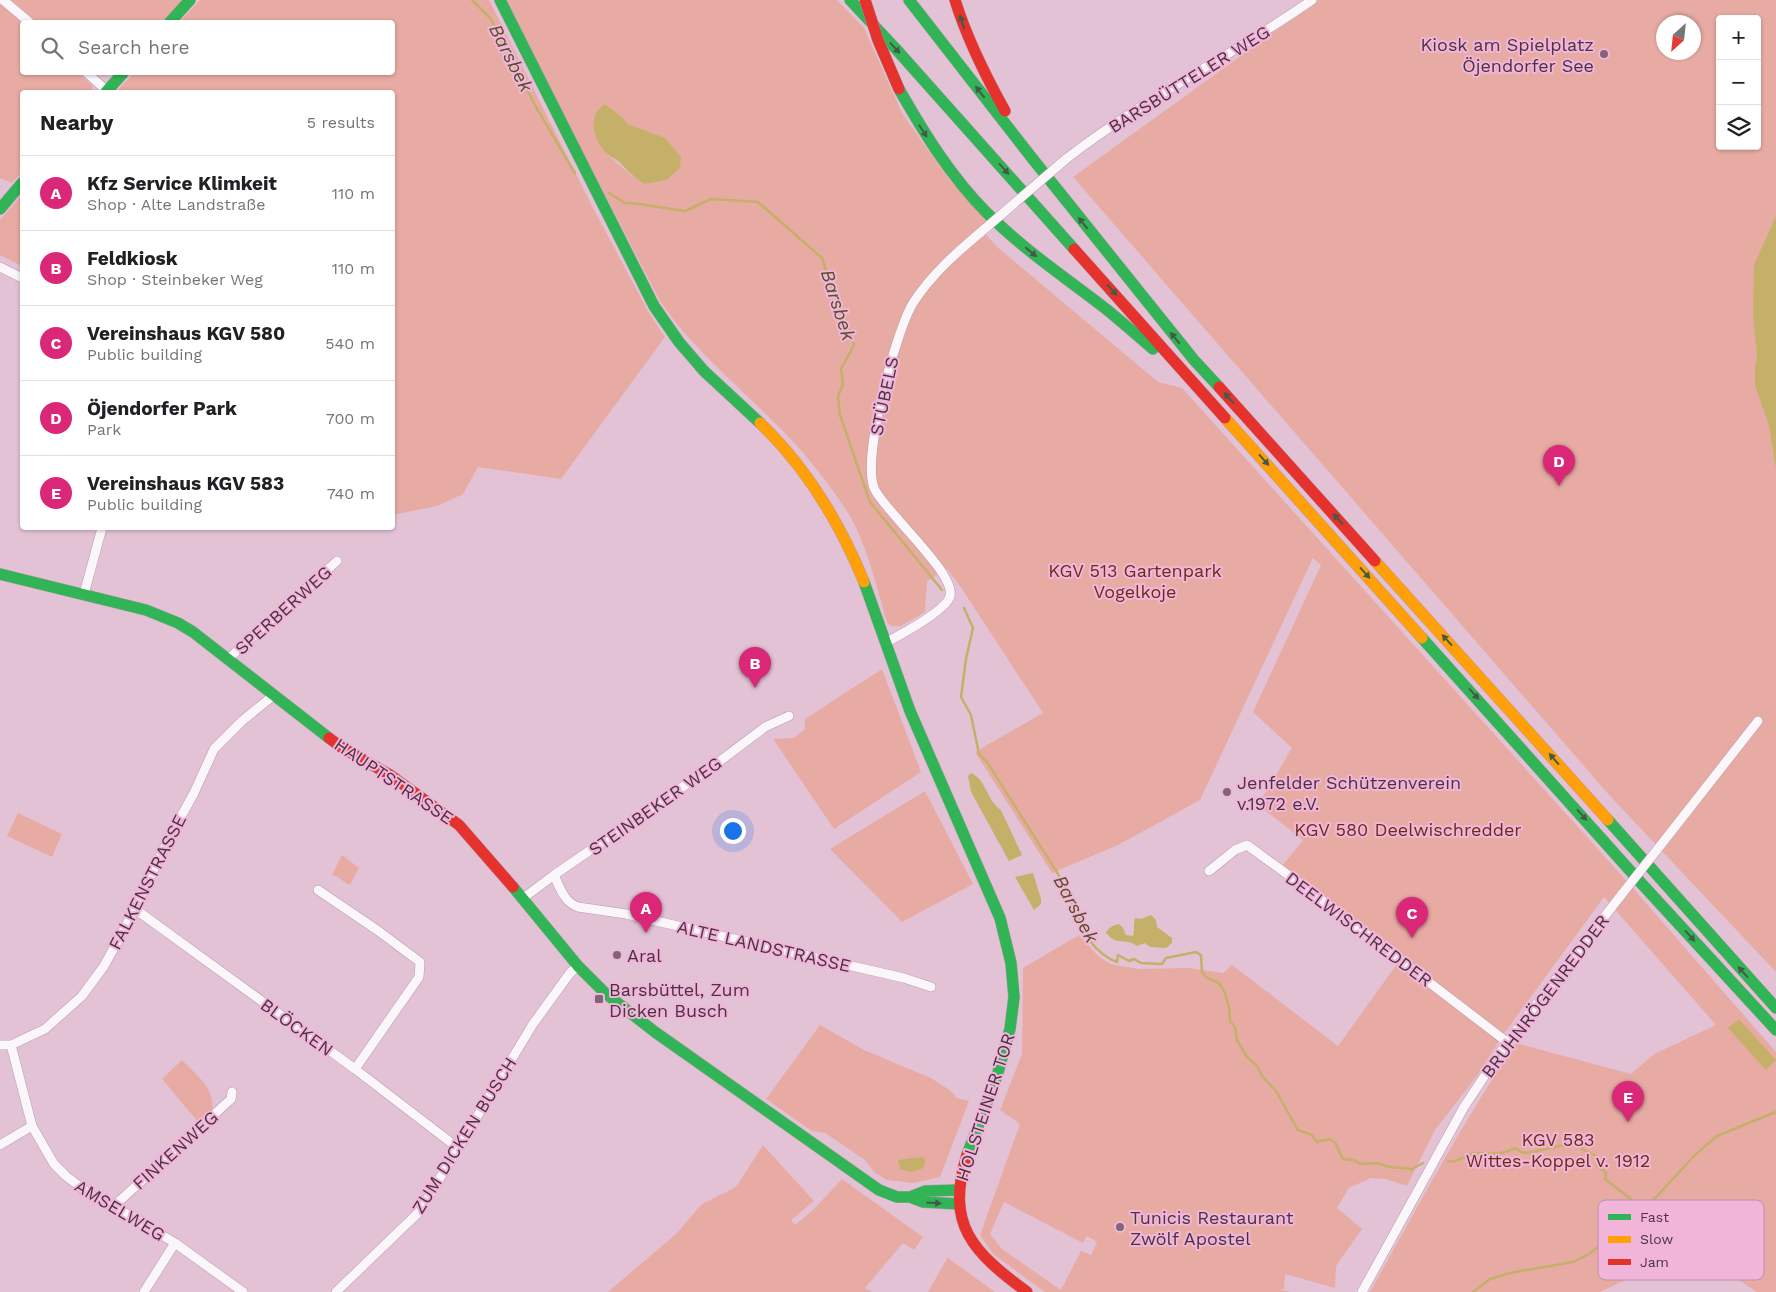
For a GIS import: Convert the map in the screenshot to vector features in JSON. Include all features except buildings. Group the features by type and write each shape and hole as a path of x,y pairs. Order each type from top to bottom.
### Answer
{"main road":[{"path":"172,20 190,0"},
{"name":"HOLSTEINER TOR","path":"500,0 654,306 679,342 704,370 765,428 799,465 834,516 852,552 887,642 910,711 1000,918 1011,964 1014,1008 1010,1028 1001,1066 967,1153 959,1190 959,1204 967,1233 977,1250 992,1266 1026,1292"},
{"path":"850,0 896,49 1642,884 1776,1030"},
{"path":"865,0 878,40 899,89 914,116 954,176 986,212 1043,262 1131,330 1219,410"},
{"path":"909,0 1032,158 1194,360 1508,707 1776,1008"},
{"path":"955,0 963,28 977,60 1032,158"},
{"path":"108,90 121,75"},
{"path":"0,209 20,185"},
{"name":"HAUPTSTRASSE","path":"0,574 84,594 161,616 193,632 341,748 390,775 459,826 496,866 578,966 605,992 655,1032 879,1190 923,1202 959,1204"},
{"path":"910,1197 925,1191 959,1190"}],"street":[{"path":"4,0 27,20"},
{"name":"BARSBÜTTELER WEG","path":"1066,159 1131,114 1277,24 1312,0"},
{"path":"89,75 104,90"},
{"name":"STÜBELS","path":"887,642 910,630 944,606 950,596 950,583 942,570 884,504 874,488 871,478 875,431 896,344 912,305 928,282 981,232 1066,159"},
{"path":"0,267 20,277"},
{"path":"84,594 101,530"},
{"name":"SPERBERWEG","path":"228,659 337,561"},
{"name":"FALKENSTRASSE","path":"0,1045 11,1045 45,1029 82,996 104,966 135,909 166,844 194,793 214,749 242,721 274,695"},
{"name":"STEINBEKER WEG","path":"522,899 716,764 765,727 789,716"},
{"name":"BRUHNRÖGENREDDER","path":"1362,1292 1464,1106 1507,1042 1758,721"},
{"name":"DEELWISCHREDDER","path":"1209,871 1235,850 1247,846 1310,891 1507,1042"},
{"name":"ALTE LANDSTRASSE","path":"554,875 565,899 578,907 654,921 904,978 931,986"},
{"path":"318,890 420,962 419,978 355,1069"},
{"name":"BLÖCKEN","path":"135,909 355,1069 458,1148"},
{"name":"ZUM DICKEN BUSCH","path":"336,1292 420,1211 533,1024 570,973 578,966"},
{"name":"AMSELWEG","path":"11,1045 32,1126 54,1164 91,1196 114,1206 175,1244 244,1292"},
{"name":"FINKENWEG","path":"114,1206 231,1099 232,1092"},
{"path":"0,1145 32,1126"},
{"path":"144,1292 175,1244"}],"green space":[{"path":"11,0 183,0 165,20 34,20"},
{"path":"200,0 489,0 592,206 649,313 665,337 561,479 478,467 463,494 437,506 395,516 395,90 118,90 132,75 395,75 395,20 181,20"},
{"path":"504,0 837,0 864,28 902,113 948,178 987,221 979,227 996,246 1158,382 1182,388 1624,878 1776,1052 1776,1292 1757,1292 1739,1280 1764,1280 1764,1200 1598,1200 1598,1280 1625,1280 1600,1292 1370,1292 1458,1135 1516,1043 1631,1074 1654,1054 1716,1025 1604,897 1503,1035 1477,1076 1435,1130 1407,1186 1386,1179 1371,1178 1349,1188 1337,1208 1362,1229 1336,1266 1335,1288 1285,1274 1284,1289 1278,1289 1290,1292 1045,1292 993,1254 980,1235 1020,1124 1000,1110 1022,1054 1023,968 1079,935 1099,957 1111,964 1138,969 1188,968 1223,973 1232,965 1338,1046 1402,957 1282,866 1303,840 1258,805 1292,748 1253,712 1321,565 1313,558 1200,800 1116,846 1052,873 975,752 1043,713 962,589 947,569 927,581 925,612 901,626 891,626 887,622 860,537 839,499 793,441 713,363 660,301","holes":["605,104 635,128 656,134 680,168 667,180 645,184 631,175 606,153 595,133","1004,1202 1083,1243 1087,1236 1097,1242 1091,1255 1081,1251 1061,1290 1002,1249 990,1234"]},
{"path":"1318,0 1776,0 1776,972 1610,796 1073,177"},
{"path":"0,2 21,20 20,75 80,75 92,85 92,90 20,90 20,174 12,183 0,178"},
{"path":"20,197 20,265 0,255 0,220"},
{"path":"882,669 921,772 834,829 773,739 794,738 805,729 805,719"},
{"path":"925,791 973,884 902,922 830,849"},
{"path":"18,813 62,834 52,857 7,836"},
{"path":"342,855 359,868 350,885 332,875"},
{"path":"820,1025 864,1050 931,1078 951,1091 957,1098 969,1101 940,1177 913,1183 887,1180 875,1173 865,1160 825,1133 812,1131 766,1099"},
{"path":"182,1060 203,1082 211,1095 212,1110 198,1122 162,1079"},
{"path":"763,1145 814,1201 791,1220 795,1225 813,1210 842,1179 923,1237 914,1250 903,1243 865,1288 872,1292 608,1292 676,1234 702,1204 736,1187"},
{"path":"948,1258 995,1292 928,1292"}],"shaded area":[{"path":"605,104 628,124 665,138 681,157 680,168 667,180 645,184 607,153 597,140 594,127 596,114"},
{"path":"1776,216 1776,469 1769,425 1755,386 1757,354 1753,318 1754,265"},
{"path":"971,773 980,780 996,806 1001,810 1022,855 1009,861 971,792 968,776"},
{"path":"1033,873 1041,899 1041,904 1034,910 1015,877"},
{"path":"1151,915 1156,920 1157,927 1172,938 1172,943 1166,948 1150,947 1145,943 1137,946 1133,943 1114,940 1106,933 1108,929 1119,924 1126,935 1133,936 1135,918 1141,919"},
{"path":"1739,1019 1776,1060 1766,1070 1728,1028"},
{"path":"921,1157 925,1159 924,1167 921,1169 911,1172 900,1169 898,1160"}],"waterway":[{"name":"Barsbek","path":"472,0 491,19 536,107 575,173"},
{"name":"Barsbek","path":"609,193 625,203 685,211 711,199 758,202 822,258 830,283 841,305 854,345 841,369 843,385 838,396 840,415 870,502 942,590"},
{"name":"Barsbek","path":"964,608 973,628 966,659 961,697 971,715 979,754 987,762 1058,874 1092,944 1105,956 1117,962 1118,955 1129,961 1134,959 1141,963 1162,964 1166,958 1196,952 1201,955 1202,972 1207,978 1219,983 1224,991 1229,1007 1230,1021 1235,1027 1237,1040 1247,1057 1257,1066 1262,1076 1276,1091 1298,1130 1312,1135 1317,1142 1329,1139 1335,1142 1343,1159 1353,1160 1361,1164 1376,1163 1390,1167 1412,1169 1423,1163"},
{"path":"1653,1200 1695,1155 1717,1136 1776,1112"},
{"name":"Barsbek","path":"1448,1161 1457,1160 1474,1153 1502,1153 1515,1148 1527,1153 1574,1143 1586,1152 1595,1155 1598,1159 1597,1165 1606,1173 1605,1179 1631,1200"},
{"path":"1473,1292 1490,1279 1510,1273 1573,1262 1598,1247"}],"traffic: fast":[{"path":"172,20 190,0"},
{"path":"500,0 654,306 679,342 704,371 760,423"},
{"path":"850,0 1074,249"},
{"path":"909,0 1032,158 1194,360 1219,387"},
{"path":"108,90 121,75"},
{"path":"899,89 918,122 950,170 987,213 1030,251 1106,309 1153,349"},
{"path":"0,209 20,185"},
{"path":"0,574 146,610 178,623 193,632 329,738"},
{"path":"864,582 910,711 1000,918 1011,963 1014,997 1010,1029 997,1076 967,1155"},
{"path":"1422,638 1642,884 1776,1030"},
{"path":"1608,820 1776,1008"},
{"path":"513,887 578,966 605,993 655,1032 879,1190 897,1197 910,1197 923,1202 959,1204"},
{"path":"910,1197 925,1191 959,1190"}],"traffic: slow":[{"path":"1225,418 1422,638"},
{"path":"760,423 793,459 821,497 855,560 864,582"},
{"path":"1375,561 1608,820"}],"traffic: jam":[{"path":"865,0 878,40 899,89"},
{"path":"955,0 977,57 1005,111"},
{"path":"1074,249 1225,418"},
{"path":"1219,387 1375,561"},
{"path":"329,738 390,775 459,825 513,887"},
{"path":"967,1155 961,1179 959,1200 962,1219 968,1235 978,1250 992,1264 1027,1292"}],"place":[{"name":"Kiosk am Spielplatz Öjendorfer See","path":"1604,54"},
{"name":"Öjendorfer Park","path":"1559,486"},
{"name":"Feldkiosk","path":"755,688"},
{"name":"Jenfelder Schützenverein v.1972 e.V.","path":"1227,792"},
{"name":"Kfz Service Klimkeit","path":"646,933"},
{"name":"Vereinshaus KGV 580","path":"1412,938"},
{"name":"Aral","path":"617,955"},
{"name":"Barsbüttel, Zum Dicken Busch","path":"599,999"},
{"name":"Vereinshaus KGV 583","path":"1628,1122"},
{"name":"Tunicis Restaurant Zwölf Apostel","path":"1120,1227"}],"park label":[{"name":"KGV 513 Gartenpark Vogelkoje","path":"1135,580"},
{"name":"KGV 580 Deelwischredder","path":"1408,829"},
{"name":"KGV 583 Wittes-Koppel v. 1912","path":"1558,1149"}]}
